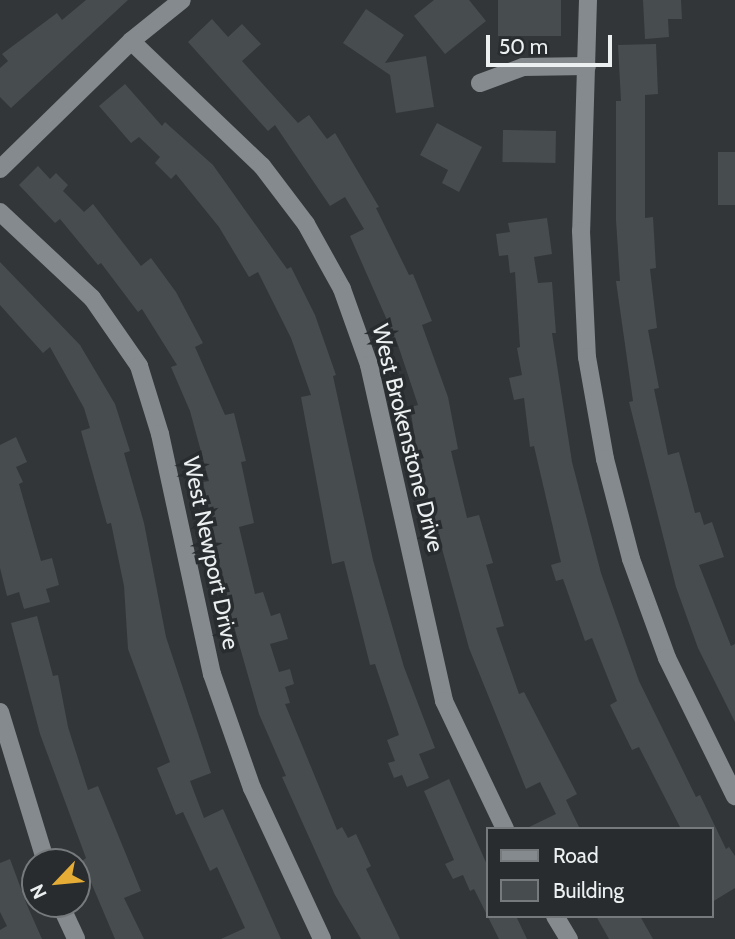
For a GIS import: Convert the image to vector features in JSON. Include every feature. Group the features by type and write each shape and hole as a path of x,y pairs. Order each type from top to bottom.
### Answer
{"street":[{"path":"0,169 131,41 182,0"},
{"path":"588,0 581,230 587,357 605,459 631,559 667,658 735,796"},
{"name":"West Brokenstone Drive","path":"131,41 262,166 306,224 342,289 369,365 444,701 504,827"},
{"path":"480,82 523,67 587,66"},
{"name":"West Newport Drive","path":"0,212 92,298 139,366 160,434 212,674 253,788 322,939"},
{"path":"0,712 42,848"},
{"path":"66,918 76,939"},
{"path":"556,918 569,939"}],"building":[{"path":"86,0 128,0 11,108 0,97 0,68 8,61 2,54 57,13 62,20"},
{"path":"434,0 469,0 486,21 445,54 414,16"},
{"path":"498,0 561,0 561,36 498,36"},
{"path":"643,0 681,0 682,19 668,19 669,37 645,39"},
{"path":"366,9 404,35 385,63 426,56 434,107 396,113 390,75 343,43"},
{"path":"212,19 228,37 242,24 261,44 242,61 298,123 309,115 327,139 335,133 379,207 376,208 409,275 413,274 432,321 422,325 448,397 458,449 451,451 467,518 479,515 493,563 486,565 504,626 496,628 519,694 524,692 577,794 566,800 579,827 529,827 556,814 540,782 526,789 469,648 419,464 410,407 418,405 398,345 350,236 364,229 345,197 330,206 275,125 268,131 188,42"},
{"path":"656,44 658,94 645,95 645,218 653,217 656,268 650,269 657,328 648,330 659,388 654,389 668,455 679,452 695,513 700,512 704,525 712,522 724,557 699,565 731,646 735,644 735,722 698,648 676,587 629,402 633,401 616,281 620,281 616,220 616,101 621,101 618,45"},
{"path":"125,84 162,126 165,122 213,165 287,269 291,267 315,315 336,375 333,376 373,560 404,667 435,748 419,754 429,778 407,787 402,775 394,778 388,763 395,761 387,740 399,735 375,664 370,665 344,561 332,564 301,397 311,395 291,338 258,272 249,277 219,227 176,174 171,179 155,163 160,157 139,137 131,143 99,106"},
{"path":"437,123 482,147 459,192 442,183 448,170 420,155"},
{"path":"503,130 556,131 555,163 502,162"},
{"path":"718,152 735,152 735,205 718,205"},
{"path":"38,166 50,179 56,173 68,185 63,191 84,212 93,204 141,266 151,258 176,292 203,343 195,347 225,415 234,413 246,461 241,462 254,523 239,527 255,594 263,592 271,616 280,613 288,639 270,644 279,672 290,669 294,684 285,687 290,703 285,704 337,830 342,827 348,838 356,834 371,866 366,869 400,939 361,939 335,895 282,777 286,776 259,714 227,602 203,482 209,481 190,411 171,367 177,365 142,309 138,312 101,263 98,265 60,219 55,223 19,185"},
{"path":"547,218 552,254 534,257 538,283 552,282 556,333 552,333 572,462 601,573 639,681 696,797 700,795 726,849 729,847 735,856 735,888 714,901 714,827 680,827 639,747 632,750 610,705 617,701 592,638 585,641 563,579 556,581 551,565 561,562 534,446 530,447 524,398 514,400 509,378 522,375 517,348 520,347 515,272 510,273 508,255 499,256 496,234 510,232 508,223"},
{"path":"0,262 80,345 115,404 130,451 124,453 144,523 166,637 211,773 190,781 204,818 223,809 281,939 221,939 245,928 217,867 210,871 183,812 176,815 157,768 170,762 128,649 124,586 111,523 107,524 81,431 90,428 84,408 50,347 43,353 0,305"},
{"path":"16,437 27,462 16,467 23,482 19,484 41,561 52,558 59,585 46,589 50,602 24,609 19,592 7,596 0,568 0,445"},
{"path":"37,616 53,676 58,675 68,727 88,790 98,786 141,891 124,898 144,939 115,939 91,882 91,848 82,848 40,734 11,623"},
{"path":"449,779 486,862 486,913 474,889 470,891 463,875 453,879 445,864 454,860 424,791"},
{"path":"10,859 21,889 21,918 33,918 42,939 0,939 0,930 7,926 0,912 0,863"},
{"path":"488,918 517,918 527,939 499,939"},
{"path":"597,918 641,918 653,939 609,939"}]}
